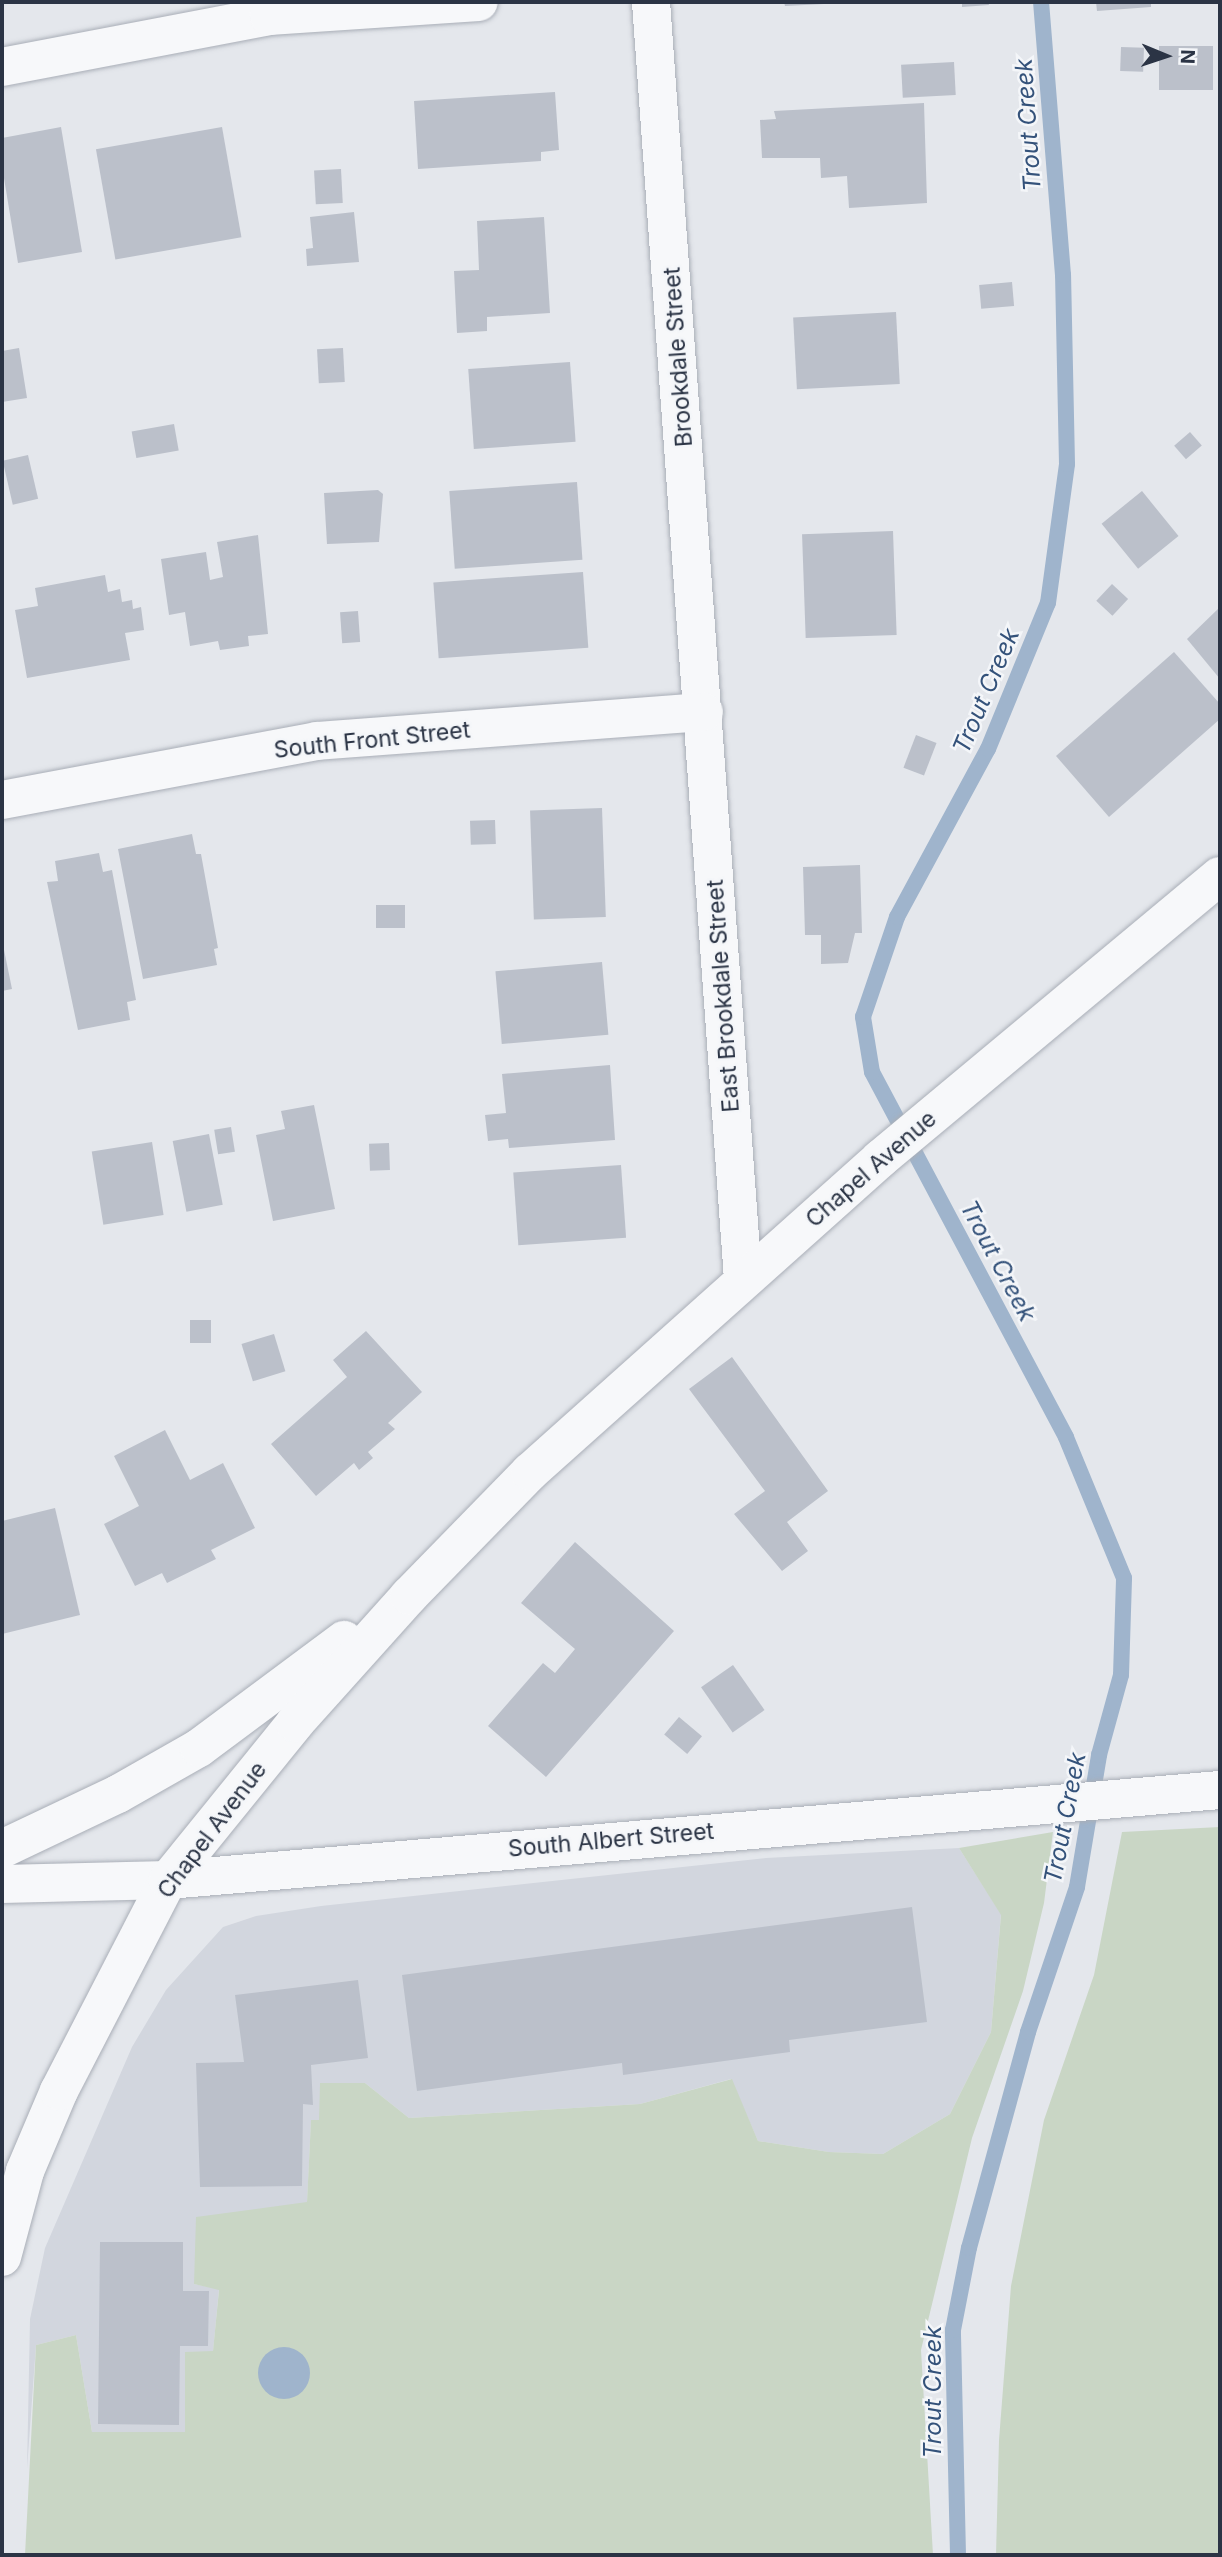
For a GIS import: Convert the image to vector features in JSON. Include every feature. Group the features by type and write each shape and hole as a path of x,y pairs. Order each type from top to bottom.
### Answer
{"street":[{"path":"2,67 269,16 479,2"},
{"name":"Brookdale Street","path":"651,2 704,712"},
{"name":"South Front Street","path":"2,800 317,741 704,712"},
{"name":"East Brookdale Street","path":"704,712 743,1280"},
{"name":"Chapel Avenue","path":"2,1849 106,1800 199,1748 337,1646 880,1158 1220,876"},
{"name":"Chapel Avenue","path":"2,2257 25,2171 59,2091 168,1880 295,1723 409,1596 530,1472"},
{"name":"South Albert Street","path":"2,1884 168,1880 1056,1801 1220,1790"}],"shaded area":[{"path":"959,1848 1001,1914 991,2032 950,2114 883,2154 829,2152 758,2141 731,2079 640,2104 409,2118 365,2083 319,2120 311,2121 307,2203 194,2284 219,2289 213,2352 185,2353 185,2432 92,2432 76,2335 36,2345 27,2469 30,2319 45,2248 132,2047 166,1990 223,1927 256,1916 321,1906 766,1858"}],"green space":[{"path":"1220,1827 1220,2555 996,2555 999,2440 1011,2286 1044,2120 1094,1975 1122,1832"},
{"path":"1053,1832 1044,1903 1023,1991 972,2138 921,2350 933,2555 25,2555 36,2345 76,2335 92,2432 185,2432 185,2352 213,2351 219,2290 194,2284 196,2217 307,2202 311,2120 319,2120 320,2083 365,2083 409,2118 640,2104 732,2079 758,2141 829,2152 883,2154 950,2114 991,2032 1001,1915 959,1848"}],"water":[{"path":"284,2347 303,2354 310,2373 303,2392 284,2399 265,2392 258,2373 265,2354"}],"building":[{"path":"784,2 824,2 824,4 785,6"},
{"path":"962,2 988,2 989,5 962,7"},
{"path":"1096,2 1151,2 1151,7 1097,11"},
{"path":"1159,46 1213,46 1213,90 1159,90"},
{"path":"1121,47 1144,48 1143,72 1120,71"},
{"path":"954,62 956,95 903,98 901,65"},
{"path":"555,92 559,150 541,152 541,161 418,169 414,101"},
{"path":"924,103 927,203 849,208 847,176 821,178 820,158 762,158 760,120 776,119 774,111"},
{"path":"61,127 82,252 18,263 2,166 2,138"},
{"path":"222,127 241,237 115,260 96,149"},
{"path":"341,169 343,203 316,204 314,170"},
{"path":"354,212 359,262 307,266 306,249 313,248 310,217"},
{"path":"544,217 550,313 487,317 487,331 457,333 454,271 479,270 477,221"},
{"path":"1012,282 1014,306 981,309 979,285"},
{"path":"896,312 900,384 797,389 793,317"},
{"path":"19,348 27,398 2,402 2,351"},
{"path":"343,348 345,382 319,383 317,349"},
{"path":"570,362 576,442 474,449 468,369"},
{"path":"174,424 179,451 136,458 132,431"},
{"path":"1190,432 1202,446 1186,459 1174,446"},
{"path":"28,455 38,499 13,505 3,461"},
{"path":"577,482 582,560 455,569 449,491"},
{"path":"378,490 383,494 379,542 327,544 324,493"},
{"path":"1142,491 1179,536 1138,569 1102,524"},
{"path":"893,531 897,635 806,638 802,534"},
{"path":"258,535 268,634 248,636 249,646 220,650 218,641 190,646 185,612 169,615 161,559 206,552 210,580 223,577 217,542"},
{"path":"583,572 588,648 439,658 433,582"},
{"path":"105,575 108,592 120,589 122,602 132,600 133,609 141,607 144,630 125,633 130,660 27,678 15,610 38,606 35,588"},
{"path":"1112,584 1128,599 1112,616 1096,601"},
{"path":"1220,607 1220,679 1187,639"},
{"path":"358,611 360,642 342,643 340,612"},
{"path":"1174,652 1220,704 1220,719 1109,817 1056,756"},
{"path":"916,735 937,743 924,776 903,768"},
{"path":"602,808 606,917 534,919 530,811"},
{"path":"495,820 496,844 471,845 470,821"},
{"path":"192,834 196,854 201,854 218,948 214,949 217,965 143,979 118,849"},
{"path":"99,853 103,872 112,870 136,1000 127,1002 130,1020 78,1030 47,882 58,881 55,861"},
{"path":"860,865 862,933 855,933 848,963 821,964 821,935 805,935 803,867"},
{"path":"376,905 405,905 405,928 376,928"},
{"path":"2,940 12,989 2,991"},
{"path":"602,962 608,1035 502,1044 495,971"},
{"path":"610,1065 615,1140 509,1148 508,1139 488,1141 485,1115 506,1113 502,1074"},
{"path":"314,1105 335,1209 273,1221 256,1135 285,1129 281,1111"},
{"path":"231,1127 235,1152 218,1154 214,1130"},
{"path":"209,1134 223,1205 186,1212 173,1141"},
{"path":"152,1142 164,1215 103,1225 92,1152"},
{"path":"389,1143 390,1170 370,1171 369,1144"},
{"path":"621,1165 626,1238 518,1245 513,1173"},
{"path":"190,1320 211,1320 211,1343 190,1343"},
{"path":"366,1331 422,1392 388,1423 395,1429 368,1452 373,1458 359,1470 354,1463 316,1496 271,1444 347,1377 333,1360"},
{"path":"274,1334 285,1371 253,1381 241,1344"},
{"path":"732,1357 828,1491 787,1522 808,1551 782,1571 734,1514 765,1491 689,1389"},
{"path":"165,1430 190,1480 223,1463 255,1528 211,1550 216,1559 167,1583 162,1573 135,1586 104,1524 139,1506 114,1456"},
{"path":"55,1508 80,1615 2,1634 2,1521"},
{"path":"575,1542 674,1631 546,1777 488,1726 543,1663 555,1673 575,1649 521,1603"},
{"path":"733,1665 765,1710 733,1732 701,1687"},
{"path":"679,1717 702,1736 687,1754 664,1735"},
{"path":"912,1907 927,2022 789,2040 790,2052 623,2075 622,2063 417,2091 402,1975"},
{"path":"358,1980 368,2058 311,2065 313,2105 303,2104 302,2186 200,2187 196,2063 244,2062 235,1995"},
{"path":"100,2242 183,2242 183,2291 209,2291 208,2346 180,2346 179,2425 98,2424"}],"waterway":[{"name":"Trout Creek","path":"958,2555 953,2330 969,2248 1028,2032 1077,1887 1099,1755 1121,1675 1124,1578 1066,1437 872,1072 863,1017 897,917 988,749 1048,603 1067,464 1063,275 1041,2"}]}
